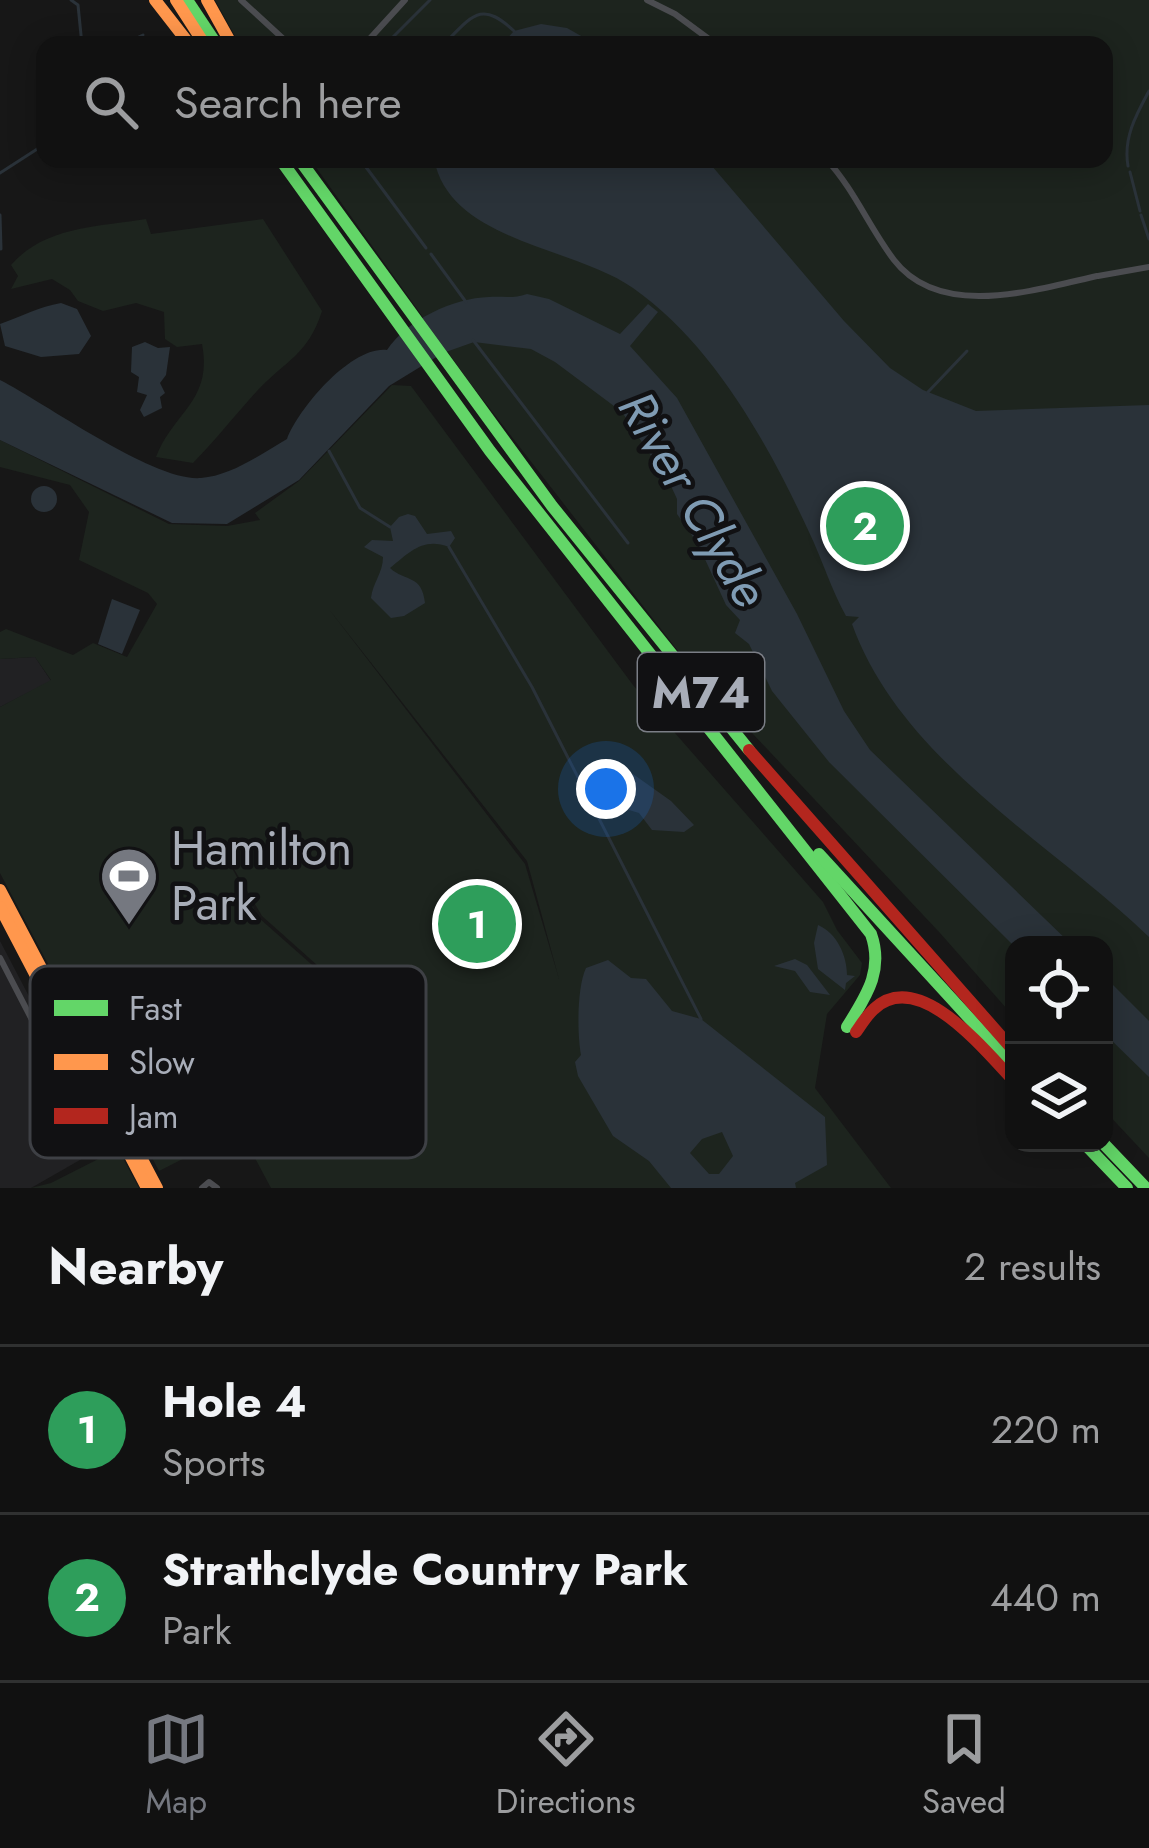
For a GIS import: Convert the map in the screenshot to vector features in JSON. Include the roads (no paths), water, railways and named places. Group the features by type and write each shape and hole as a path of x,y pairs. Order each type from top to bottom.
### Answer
{"main road":[{"path":"154,0 183,36"},
{"path":"176,0 199,36"},
{"path":"187,0 211,36"},
{"path":"207,0 227,36"},
{"name":"M74","path":"287,168 757,787 1005,1057"},
{"name":"M74","path":"304,168 380,289"},
{"name":"M74","path":"461,400 860,882 1008,1044"},
{"path":"757,787 876,944 875,982 851,1029 878,1002 894,995 916,996 935,1007 1005,1073"},
{"path":"0,890 38,966"},
{"path":"0,907 32,966"},
{"path":"1091,1152 1127,1188"},
{"path":"1112,1152 1147,1188"},
{"path":"134,1158 147,1188"},
{"path":"138,1158 157,1188"}],"street":[{"path":"241,0 280,36"},
{"path":"372,36 405,0"},
{"path":"653,1 704,36"},
{"path":"833,168 860,202 895,262 934,290 964,296 1024,290 1149,267"},
{"path":"964,296 1097,276"},
{"path":"0,958 30,1016"},
{"path":"202,1188 209,1182 217,1188"}],"water":[{"path":"541,24 567,28 581,36 509,36"},
{"path":"438,168 714,168 844,321 890,368 923,390 976,411 1149,405 1149,937 982,796 905,717 875,673 852,624 859,617 846,616 757,431 689,338 633,288 488,225 463,208 445,187"},
{"name":"River Clyde","path":"527,294 549,299 620,334 648,304 658,312 630,346 677,398 797,614 844,711 870,750 1063,936 1005,937 829,762 772,691 749,644 735,633 740,620 726,605 698,544 677,514 671,486 622,412 531,349 474,342 443,353 389,386 299,480 227,524 172,523 0,440 0,380 156,468 201,478 223,473 287,439 328,381 358,358 387,350 419,320 461,301"},
{"path":"61,303 77,309 91,336 79,354 41,357 5,346 0,324"},
{"path":"145,342 170,347 166,375 160,383 165,393 160,397 162,408 144,417 140,410 147,395 137,392 139,377 131,372 132,347"},
{"path":"44,486 57,499 44,512 31,499"},
{"path":"408,514 415,516 427,534 451,531 455,538 449,547 417,548 390,568 417,583 425,603 391,618 371,598 383,557 364,547 372,540 393,541 390,527"},
{"path":"112,599 140,610 122,654 98,644"},
{"path":"600,773 608,778 633,774 671,801 694,825 684,832 652,830 639,813 619,807 621,796 603,791 596,780"},
{"path":"818,925 840,946 847,975 855,976 845,990 818,969 814,943"},
{"path":"795,959 807,965 830,995 810,992 795,971 774,966"},
{"path":"608,960 631,978 646,979 672,1011 701,1019 825,1117 827,1165 795,1183 796,1188 671,1188 649,1161 613,1136 578,1076 579,998 586,968","holes":["722,1132 733,1156 719,1174 709,1174 690,1153 702,1139"]},
{"path":"1113,985 1149,1021 1149,1077 1113,1042"}],"waterway":[{"path":"71,0 78,5 81,36"},
{"path":"394,36 430,0"},
{"path":"452,36 470,19 485,14 514,31"},
{"path":"1128,166 1129,136 1149,91"},
{"path":"0,173 36,150"},
{"path":"367,168 426,248"},
{"path":"1130,172 1140,211"},
{"path":"0,215 1,249"},
{"path":"1141,215 1149,239"},
{"path":"431,254 466,302"},
{"path":"473,340 628,543"},
{"path":"928,392 967,351"},
{"path":"329,451 360,508 390,527"},
{"path":"449,547 532,687 701,1019"}],"place":[{"name":"Strathclyde Country Park","path":"865,526"},
{"name":"Hole 4","path":"477,924"},
{"name":"Hamilton Park","path":"129,927"}]}
